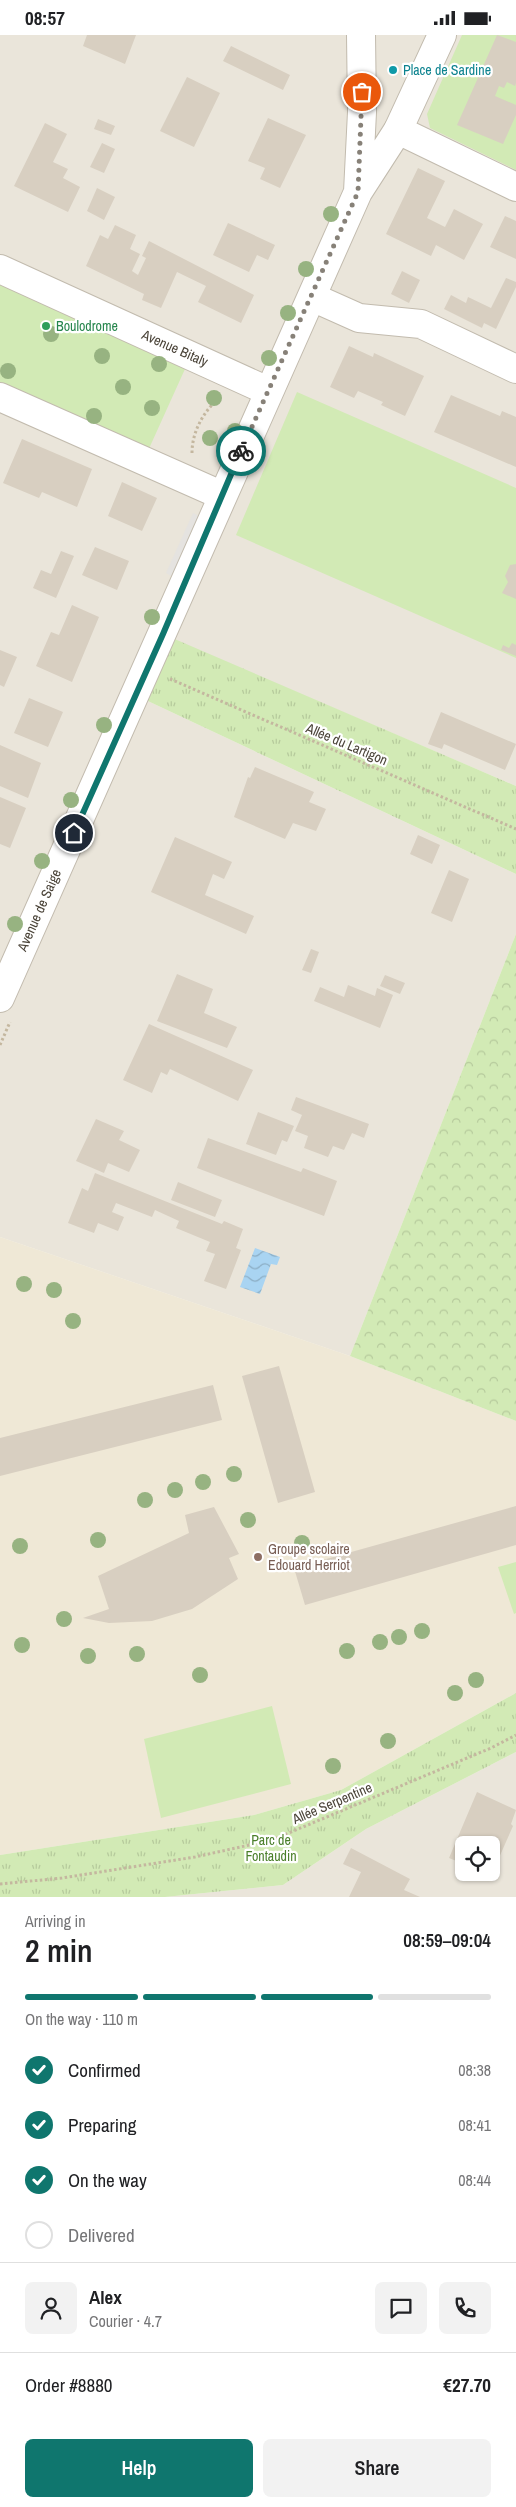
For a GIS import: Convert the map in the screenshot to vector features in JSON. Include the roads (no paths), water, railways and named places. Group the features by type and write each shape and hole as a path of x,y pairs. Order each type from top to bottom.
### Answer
{"street":[{"path":"358,192 361,132 361,35"},
{"path":"358,192 394,137 442,35"},
{"path":"361,132 364,142 370,147 394,137 516,187"},
{"name":"Avenue de Saige","path":"0,997 163,634 221,495 358,192"},
{"name":"Avenue Bitaly","path":"0,269 268,391"},
{"path":"312,297 359,318 421,324 516,369"},
{"path":"0,397 221,495"}],"water":[{"path":"255,1248 280,1257 277,1265 271,1264 260,1294 240,1287"}],"place":[{"name":"Place de Sardine","path":"393,70"},
{"name":"Boulodrome","path":"46,326"},
{"name":"Groupe scolaire Edouard Herriot","path":"258,1557"}],"park label":[{"name":"Parc de Fontaudin","path":"271,1848"}]}
